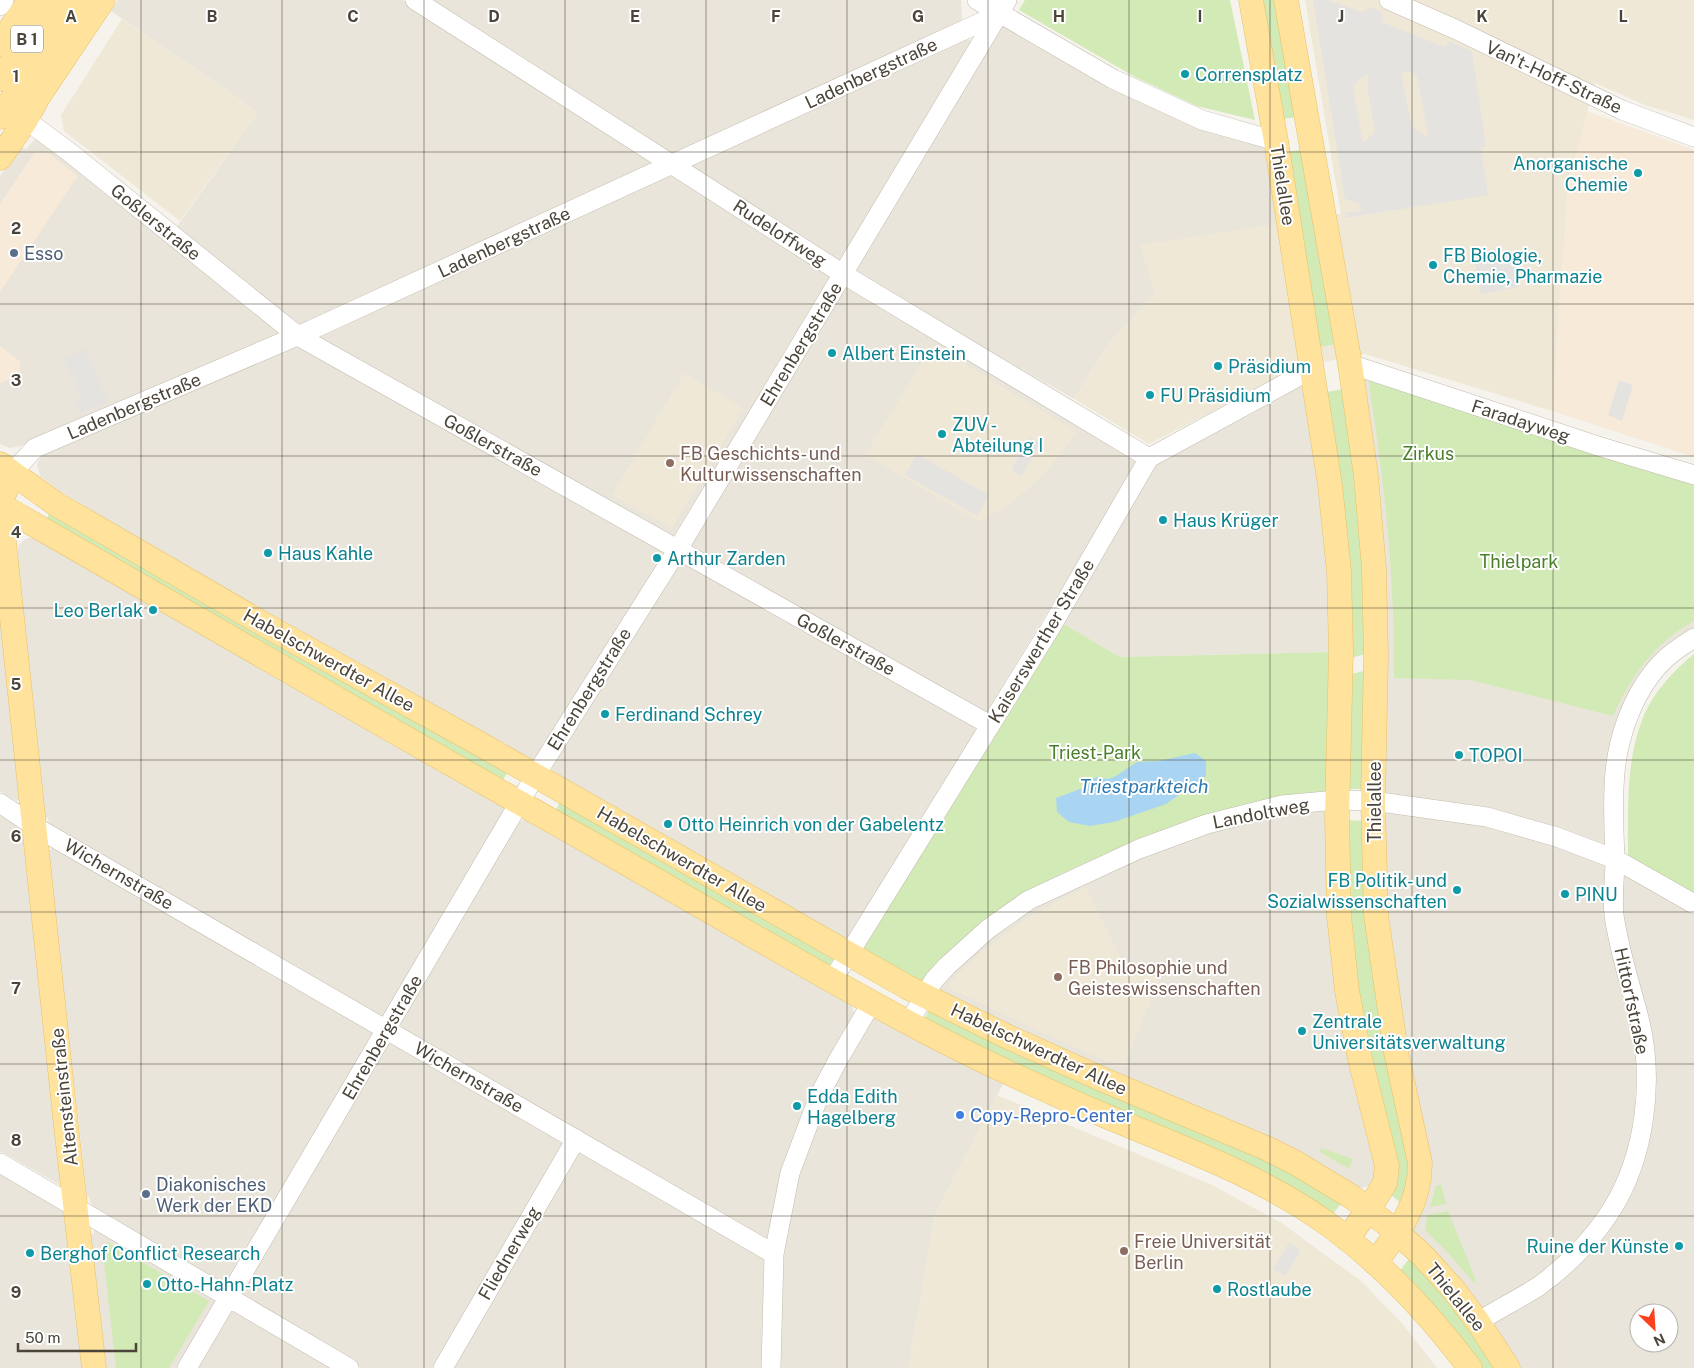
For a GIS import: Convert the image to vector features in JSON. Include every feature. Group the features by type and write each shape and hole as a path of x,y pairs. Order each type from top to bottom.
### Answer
{"main road":[{"path":"0,44 30,0"},
{"name":"B 1","path":"0,79 53,0"},
{"name":"B 1","path":"0,117 79,0"},
{"path":"0,158 103,0"},
{"name":"Thielallee","path":"1251,0 1276,141 1330,485 1339,571 1341,675 1337,800 1339,916 1347,991 1360,1058 1387,1166 1385,1183 1348,1239 1428,1314 1470,1368"},
{"name":"Thielallee","path":"1286,0 1350,364 1366,476 1374,569 1376,656 1373,801 1376,915 1396,1052 1420,1163 1420,1179 1415,1200 1398,1232 1375,1263"},
{"path":"1276,141 1309,136"},
{"path":"1313,371 1350,364"},
{"path":"0,505 6,468"},
{"name":"Habelschwerdter Allee","path":"6,468 72,514 848,955 924,996 1006,1036 1106,1081 1266,1148 1296,1163 1369,1209"},
{"name":"Habelschwerdter Allee","path":"0,505 832,981 1035,1085 1110,1118 1215,1160 1255,1179 1322,1220 1348,1239"},
{"name":"Altensteinstraße","path":"0,505 94,1368"},
{"name":"Thielallee","path":"1369,1209 1398,1232 1453,1289 1478,1322 1508,1368"}],"street":[{"path":"0,6 4,0"},
{"name":"Rudeloffweg","path":"415,0 843,274 1149,458"},
{"path":"978,0 1003,7 1113,79 1202,120 1276,141"},
{"name":"Van't-Hoff-Straße","path":"1389,0 1457,30 1622,110 1694,137"},
{"name":"Ladenbergstraße","path":"6,468 35,448 298,336 672,164 1003,7"},
{"name":"Ehrenbergstraße","path":"187,1368 535,776 678,549 1003,7"},
{"name":"Goßlerstraße","path":"26,120 68,151 298,336 990,725"},
{"name":"Faradayweg","path":"1350,364 1598,446 1694,475"},
{"path":"1149,458 1301,375 1313,371"},
{"name":"Kaiserswerther Straße","path":"832,981 1050,627 1149,458"},
{"name":"Hittorfstraße","path":"1478,1322 1538,1286 1578,1252 1613,1208 1626,1181 1636,1152 1643,1119 1645,1060 1640,1023 1624,963 1614,912 1614,787 1621,740 1630,714 1642,689 1662,662 1694,638"},
{"name":"Landoltweg","path":"909,1022 934,980 947,966 988,929 1029,900 1139,849 1207,824 1282,805 1337,800 1373,801 1487,817 1557,837 1615,858 1694,904"},
{"path":"0,803 34,826"},
{"name":"Wichernstraße","path":"34,826 774,1254"},
{"path":"771,1368 774,1254 790,1173 819,1096 872,1002"},
{"name":"Fliednerweg","path":"443,1368 576,1139"},
{"path":"0,1163 349,1368"}],"shaded area":[{"path":"118,0 403,0 649,157 650,165 300,325 295,323 176,228 258,112 111,11"},
{"path":"430,0 961,0 962,18 961,21 674,154"},
{"path":"1305,0 1694,0 1694,120 1645,105 1595,83 1568,183 1552,411 1365,354 1302,366 1149,444 1074,399 1110,342 1155,294 1140,245 1341,214"},
{"path":"1313,0 1327,0 1362,12 1367,10 1367,6 1382,12 1382,22 1445,47 1450,41 1472,52 1486,146 1481,147 1488,195 1346,218 1345,213 1361,211 1359,203 1345,199","holes":["1401,71 1414,73 1417,76 1428,134 1426,137 1413,127 1411,123","1366,75 1368,76 1369,83 1367,85 1375,132 1364,142 1362,141 1353,85"]},
{"path":"122,19 258,112 180,221 64,131 61,115"},
{"path":"1002,26 1264,146 1268,150 1282,223 1155,294 1110,342 1074,399 858,275 855,270"},
{"path":"964,38 972,43 842,260 839,260 693,168 693,164"},
{"path":"1587,111 1694,150 1694,457 1552,411 1568,183"},
{"path":"36,138 39,138 280,333 276,338 21,446 10,448 0,444 0,176 20,146 26,149"},
{"path":"47,152 78,176 0,292 0,204 34,153"},
{"path":"672,173 830,276 831,280 674,535 671,536 321,339 321,336"},
{"path":"1513,251 1519,287 1480,294 1474,257"},
{"path":"845,286 1137,462 1136,467 987,711 984,712 690,545"},
{"path":"300,345 662,549 662,557 535,765 205,581 60,491 40,476 37,464 43,453"},
{"path":"933,345 1077,432 1049,469 1012,503 980,522 865,455"},
{"path":"0,346 21,362 18,376 1,383 0,383"},
{"path":"85,349 108,402 80,414 74,401 81,398 74,384 77,383 64,359"},
{"path":"684,373 743,409 672,528 612,495"},
{"name":"Thielpark","path":"1361,376 1694,483 1694,628 1678,639 1639,682 1606,844 1604,846 1385,795"},
{"path":"1619,380 1633,385 1622,421 1608,415"},
{"path":"1303,384 1323,487 1333,652 1120,657 1059,621 1155,465"},
{"path":"1030,437 1040,443 1022,476 1011,470"},
{"path":"917,454 989,495 977,516 905,475"},
{"path":"28,538 37,538 506,808 388,1015 382,1018 50,825 47,817 44,817 15,557 18,556 18,546"},
{"path":"678,560 973,724 975,728 975,732 851,935 846,938 842,938 551,774 553,765"},
{"path":"0,599 22,795 19,796 17,801 0,791"},
{"path":"1325,808 1379,1169 1370,1186 1359,1188 944,999 938,987 985,938 1046,899 1179,842 1262,818"},
{"path":"1385,811 1511,831 1552,843 1603,863 1607,868 1626,999 1637,1057 1635,1107 1630,1142 1624,1165 1602,1209 1571,1248 1548,1269 1525,1286 1484,1308 1413,1231 1385,946"},
{"path":"0,814 22,829 22,831 26,831 60,1185 0,1151"},
{"path":"524,819 528,819 851,1003 855,1015 768,1239 402,1028 400,1022 517,824"},
{"path":"51,846 374,1032 226,1287 94,1208 89,1197 87,1197 48,850 51,850"},
{"path":"1622,874 1694,910 1694,1368 1516,1368 1493,1327 1494,1323 1559,1278 1648,1132 1622,908"},
{"name":"FB Philosophie und Geisteswissenschaften","path":"1086,887 1127,972 1165,966 1123,1068 1036,1030 951,989 950,982 979,954 1005,934 1027,918"},
{"path":"876,1018 1005,1080 935,1215 909,1368 779,1368 780,1255 794,1183 829,1092 872,1020"},
{"path":"390,1043 564,1143 435,1368 361,1368 243,1299 239,1293 386,1045"},
{"name":"Freie Universität Berlin","path":"997,1095 1212,1185 1280,1222 1360,1280 1401,1322 1437,1368 909,1368 935,1215"},
{"path":"578,1152 582,1152 766,1258 766,1368 452,1368"},
{"path":"0,1172 63,1211 85,1368 0,1368"},
{"name":"Otto-Hahn-Platz","path":"95,1228 217,1298 178,1368 105,1368 91,1234 93,1234"},
{"path":"1289,1243 1301,1250 1285,1276 1273,1269"},
{"path":"231,1309 333,1368 194,1368"}],"green space":[{"name":"Corrensplatz","path":"1025,0 1230,0 1255,120 1197,106 1135,77 1019,10"},
{"path":"1259,0 1277,0 1298,117 1280,119"},
{"path":"1305,149 1337,344 1319,347 1287,152"},
{"name":"Thielpark","path":"1368,377 1694,483 1694,621 1655,650 1636,674 1613,716 1470,680 1394,678 1393,602 1387,527"},
{"path":"1344,389 1358,478 1369,653 1351,658 1326,392"},
{"path":"50,511 509,769 501,784 46,522"},
{"name":"Triest-Park","path":"1059,621 1120,657 1333,652 1327,794 1134,841 1076,867 1034,887 996,913 921,983 863,953 863,943"},
{"path":"1694,654 1694,895 1628,855 1628,823 1630,771 1636,738 1641,723 1656,694 1677,669"},
{"path":"1368,670 1366,789 1348,789 1351,674"},
{"path":"561,800 835,957 827,969 554,814"},
{"path":"1346,820 1365,821 1413,1165 1404,1206 1389,1193 1383,1116 1358,988 1350,915"},
{"path":"930,1007 1244,1147 1344,1199 1331,1217 923,1023"},
{"path":"1321,1148 1353,1159 1349,1169 1320,1152"},
{"path":"1441,1184 1446,1204 1430,1207 1436,1186"},
{"path":"1448,1211 1475,1278 1475,1284 1425,1230 1427,1215"},
{"path":"108,1242 209,1301 169,1368 116,1368 102,1246"},
{"path":"1412,1255 1500,1368 1478,1368 1398,1273"}],"water":[{"name":"Triestparkteich","path":"1195,753 1206,761 1206,776 1166,804 1114,822 1090,826 1069,822 1057,812 1056,798 1083,788 1096,777 1108,779 1137,762 1159,761"}],"place":[{"name":"Corrensplatz","path":"1185,74"},
{"name":"Anorganische Chemie","path":"1638,173"},
{"name":"Esso","path":"14,253"},
{"name":"FB Biologie, Chemie, Pharmazie","path":"1433,265"},
{"name":"Albert Einstein","path":"832,353"},
{"name":"Präsidium","path":"1218,366"},
{"name":"FU Präsidium","path":"1150,395"},
{"name":"ZUV - Abteilung I","path":"942,434"},
{"name":"FB Geschichts- und Kulturwissenschaften","path":"670,463"},
{"name":"Haus Krüger","path":"1163,520"},
{"name":"Haus Kahle","path":"268,553"},
{"name":"Arthur Zarden","path":"657,558"},
{"name":"Leo Berlak","path":"153,610"},
{"name":"Ferdinand Schrey","path":"605,714"},
{"name":"TOPOI","path":"1459,755"},
{"name":"Otto Heinrich von der Gabelentz","path":"668,824"},
{"name":"FB Politik- und Sozialwissenschaften","path":"1457,890"},
{"name":"PINU","path":"1565,894"},
{"name":"FB Philosophie und Geisteswissenschaften","path":"1058,977"},
{"name":"Zentrale Universitätsverwaltung","path":"1302,1031"},
{"name":"Edda Edith Hagelberg","path":"797,1106"},
{"name":"Copy-Repro-Center","path":"960,1115"},
{"name":"Diakonisches Werk der EKD","path":"146,1194"},
{"name":"Ruine der Künste","path":"1679,1246"},
{"name":"Freie Universität Berlin","path":"1124,1251"},
{"name":"Berghof Conflict Research","path":"30,1253"},
{"name":"Otto-Hahn-Platz","path":"147,1284"},
{"name":"Rostlaube","path":"1217,1289"}],"park label":[{"name":"Zirkus","path":"1428,453"}]}
